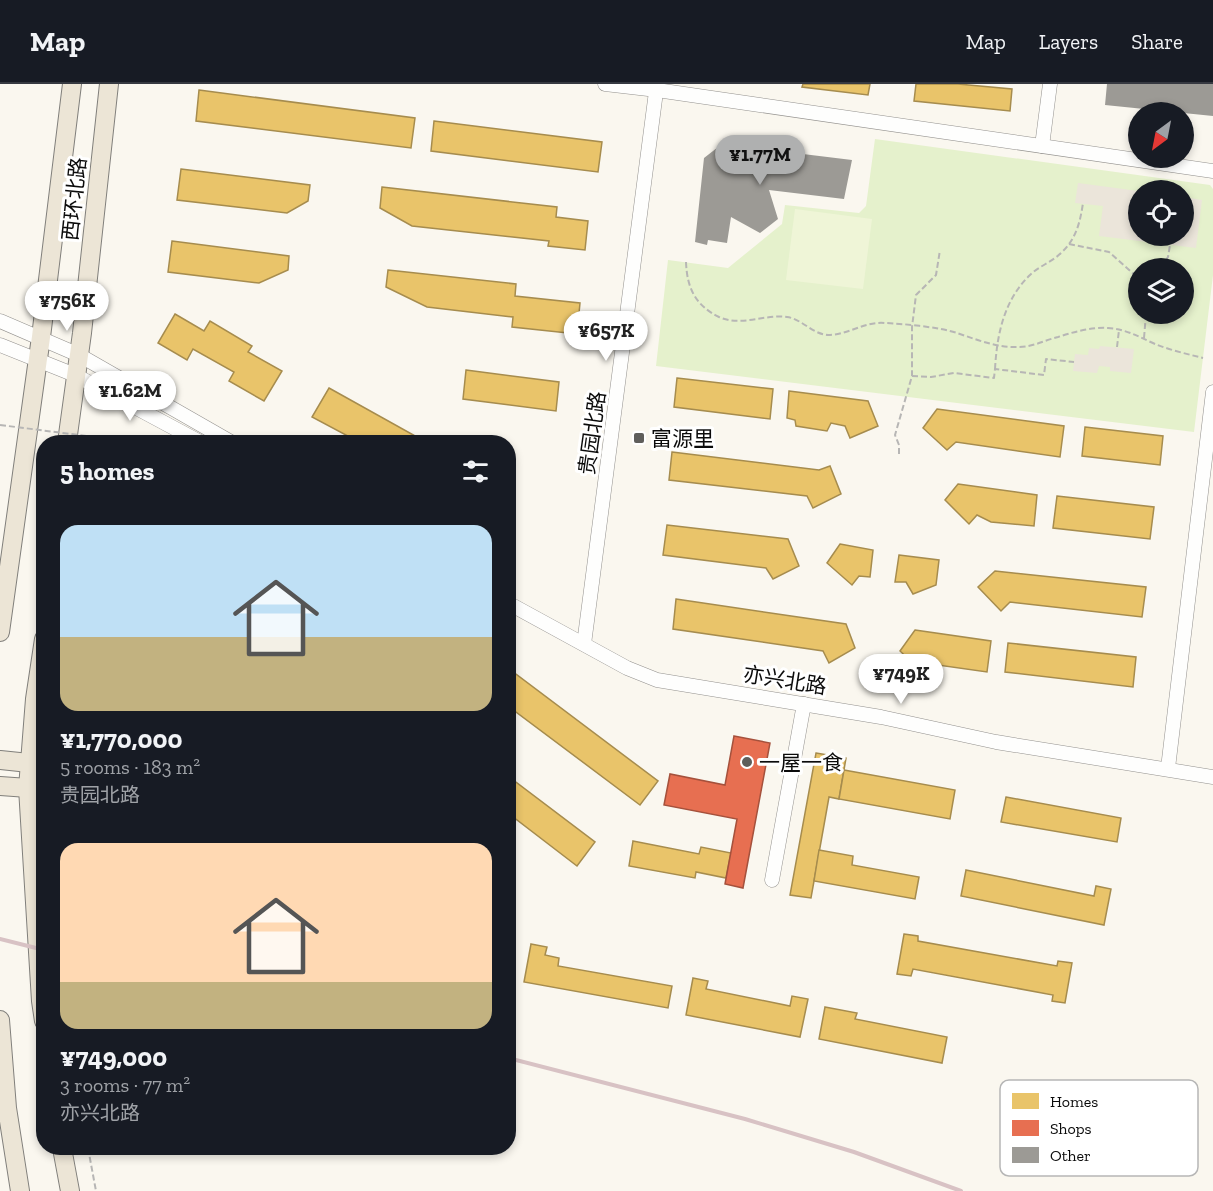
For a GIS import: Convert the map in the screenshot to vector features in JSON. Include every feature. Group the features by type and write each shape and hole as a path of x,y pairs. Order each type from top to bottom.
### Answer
{"main road":[{"name":"西环北路","path":"0,632 41,337 72,84"},
{"name":"西环北路","path":"68,435 109,84"},
{"path":"36,692 28,788 36,919"},
{"path":"0,760 29,763"},
{"path":"0,786 28,788"},
{"path":"0,1020 7,1108 20,1191"},
{"path":"63,1155 70,1191"}],"street":[{"path":"605,84 657,87 1213,171"},
{"path":"1042,146 1050,84"},
{"name":"贵园北路","path":"584,644 657,87"},
{"path":"0,321 79,355 219,435"},
{"path":"0,345 75,375 187,435"},
{"path":"1168,768 1213,392"},
{"name":"亦兴北路","path":"516,607 627,668 657,680 881,717 996,742 1213,777"},
{"path":"771,880 804,704"}],"path":[{"path":"912,376 931,377 954,373 994,378 996,346 1004,316 1017,291 1031,274 1061,253 1069,244 1078,231 1083,203"},
{"path":"1069,244 1109,252 1128,269"},
{"path":"899,454 899,445 895,435 912,376 912,327 916,295 936,275 940,250"},
{"path":"686,262 686,279 690,290 708,310 722,318 752,321 777,316 790,317 814,332 828,335 854,330 869,323 884,323 957,333 996,346 1026,347 1059,336 1108,328 1203,358"},
{"path":"1144,338 1145,324"},
{"path":"1117,347 1119,330"},
{"path":"995,369 1044,375 1046,359 1074,362"},
{"path":"0,425 79,435"},
{"path":"88,1155 96,1191"}],"green space":[{"path":"875,139 1174,180 1128,180 1128,246 1194,246 1194,183 1210,185 1213,189 1213,275 1194,432 656,366 668,260 728,268 782,224 785,205 859,213 866,206"},
{"path":"795,209 872,219 863,289 786,280"}],"shaded area":[{"path":"1078,183 1128,190 1128,240 1099,236 1103,206 1075,203"},
{"path":"1194,199 1202,200 1196,248 1180,246 1194,246"},
{"path":"1100,346 1134,349 1131,373 1110,371 1110,367 1099,366 1097,373 1073,371 1075,354 1088,355 1089,348 1099,349"}],"building: Homes":[{"path":"803,84 870,84 868,95 802,87"},
{"path":"916,84 958,84 1012,89 1010,111 914,101"},
{"path":"199,90 415,118 411,148 196,121"},
{"path":"434,121 602,142 598,172 431,151"},
{"path":"181,169 310,185 308,201 287,213 177,200"},
{"path":"382,187 557,207 556,217 588,221 585,250 548,246 549,241 412,226 380,208"},
{"path":"172,241 289,256 288,270 259,283 168,272"},
{"path":"388,270 516,284 515,296 580,303 577,334 512,327 513,317 427,307 386,287"},
{"path":"175,314 204,331 210,321 252,346 248,352 282,371 264,401 229,381 234,372 193,349 187,360 158,343"},
{"path":"466,370 559,382 556,411 463,399"},
{"path":"677,378 773,389 770,419 674,407"},
{"path":"329,388 413,435 346,435 312,417"},
{"path":"789,391 868,401 878,426 850,438 845,426 831,423 827,431 796,426 795,420 787,418"},
{"path":"937,409 1064,426 1060,457 956,442 947,450 923,428"},
{"path":"1085,427 1163,436 1160,465 1082,456"},
{"path":"672,452 819,470 830,466 841,494 813,508 807,496 669,480"},
{"path":"958,484 1037,495 1034,526 991,522 977,515 969,524 945,500"},
{"path":"1057,496 1154,507 1150,539 1053,528"},
{"path":"667,525 788,539 799,566 773,579 766,568 663,555"},
{"path":"840,544 873,550 870,577 859,576 852,585 827,563"},
{"path":"899,555 939,560 936,585 913,594 906,582 895,582"},
{"path":"995,571 1146,587 1142,617 1010,602 1001,611 978,587"},
{"path":"676,599 846,624 855,648 829,663 823,651 673,629"},
{"path":"915,630 991,641 987,672 931,664 923,673 900,651"},
{"path":"1008,643 1136,657 1133,687 1005,672"},
{"path":"516,674 658,781 640,805 516,712"},
{"path":"816,753 846,758 839,799 829,797 811,898 790,895"},
{"path":"844,770 955,790 950,819 839,799"},
{"path":"516,782 595,842 577,866 516,819"},
{"path":"1006,797 1121,818 1117,842 1001,822"},
{"path":"633,841 699,854 701,847 731,853 726,878 696,872 695,878 629,866"},
{"path":"819,850 853,856 852,865 919,877 915,899 814,881"},
{"path":"966,870 1094,896 1096,886 1111,889 1104,925 961,896"},
{"path":"904,934 918,936 918,941 1057,966 1058,961 1072,963 1065,1003 1052,1001 1053,995 913,969 911,976 897,974"},
{"path":"531,944 547,947 545,955 559,958 558,966 672,986 668,1008 524,982"},
{"path":"693,978 708,981 706,989 790,1006 792,996 808,999 800,1037 686,1015"},
{"path":"825,1007 857,1013 855,1019 947,1037 942,1063 819,1039"}],"building: Shops":[{"path":"734,736 770,743 743,888 725,884 737,819 664,805 670,774 725,785"}],"building: Other":[{"path":"1107,84 1213,84 1213,116 1194,114 1194,102 1128,102 1128,107 1105,105"},
{"path":"722,144 852,160 844,199 769,190 778,219 760,233 731,217 727,243 708,240 707,245 695,242 704,158"}],"railway":[{"path":"0,939 36,948"},
{"path":"516,1060 745,1119 854,1152 961,1191"}],"place":[{"name":"富源里","path":"639,438"},
{"name":"一屋一食","path":"747,762"}]}
